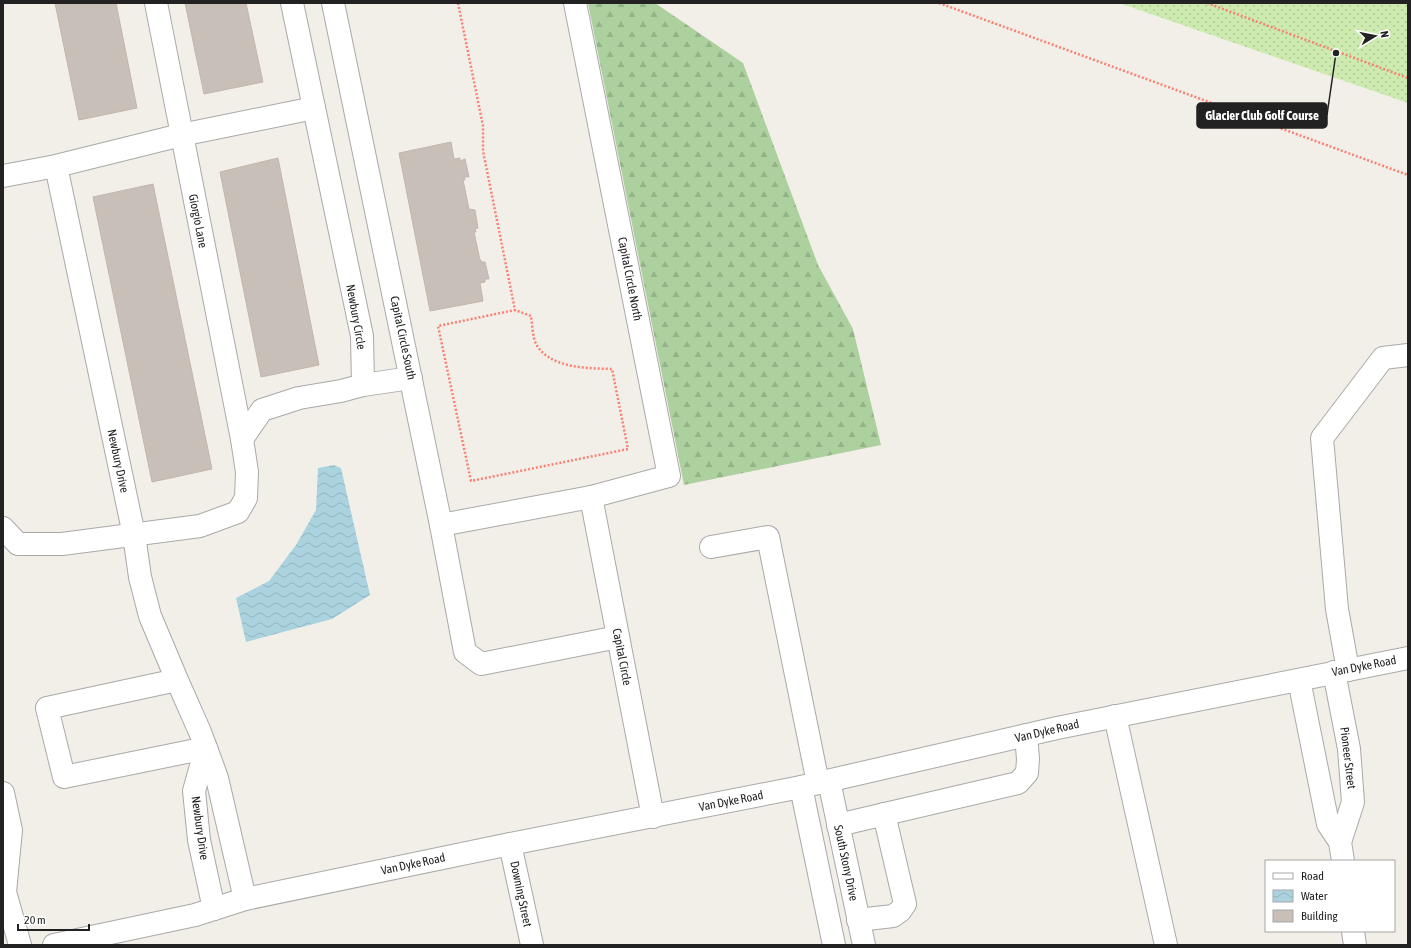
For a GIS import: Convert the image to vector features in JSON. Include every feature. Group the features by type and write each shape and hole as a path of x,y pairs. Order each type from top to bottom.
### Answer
{"street":[{"name":"Giorgio Lane","path":"156,3 181,136 242,439"},
{"name":"Newbury Circle","path":"292,3 362,336 363,385"},
{"name":"Capital Circle South","path":"333,3 441,524 465,652 481,664 618,637"},
{"name":"Capital Circle North","path":"575,3 669,476 591,497"},
{"path":"3,176 56,166 181,136 314,108"},
{"name":"Newbury Drive","path":"56,166 134,535 140,577 150,616 200,732 217,778 245,899"},
{"name":"Pioneer Street","path":"1342,852 1353,802 1322,438 1383,358 1408,356"},
{"path":"3,528 18,544 62,544 200,526 238,512 246,498 247,472 242,439 262,410 299,398 341,391 363,385 411,378"},
{"path":"441,524 591,497"},
{"name":"Capital Circle","path":"591,497 653,817"},
{"path":"711,547 768,537 816,784 834,945"},
{"name":"Van Dyke Road","path":"54,945 195,915 245,899 510,844 816,784 1026,735 1115,716 1408,658"},
{"path":"177,680 47,708 64,777 206,748"},
{"name":"Pioneer Street","path":"1299,680 1328,824 1342,852"},
{"path":"1115,716 1166,945"},
{"path":"838,825 1018,783 1027,773 1028,759 1026,735"},
{"name":"Newbury Drive","path":"206,748 194,791 199,840 214,908"},
{"name":"South Stony Drive","path":"816,784 838,825 864,945"},
{"path":"3,794 11,830 5,892 20,945"},
{"path":"858,920 893,916 900,911 905,904 884,814"},
{"name":"Downing Street","path":"510,844 532,945"},
{"path":"1353,932 1355,945"}],"path":[{"path":"458,3 483,126 483,151 515,310"},
{"path":"939,3 1408,175"},
{"path":"1208,3 1408,78"},
{"path":"515,310 531,316 536,343 546,356 566,365 586,368 612,369 628,449 471,481 438,326 515,310"}],"green space":[{"path":"588,3 655,3 743,63 818,265 853,329 881,445 684,485"},
{"path":"1119,3 1408,3 1408,103"}],"water":[{"path":"334,465 341,468 370,595 332,619 246,642 236,598 269,581 296,545 316,510 318,468"}],"building":[{"path":"55,3 116,3 137,108 79,120"},
{"path":"185,3 246,3 263,82 204,94"},
{"path":"451,142 454,159 460,158 460,161 465,159 469,177 464,177 465,180 463,180 469,209 475,210 478,228 475,229 476,232 474,232 480,260 481,262 485,262 489,279 485,279 485,282 480,283 483,301 430,311 399,153"},
{"path":"278,158 319,365 261,377 220,172"},
{"path":"153,184 212,469 152,482 93,197"}],"place":[{"name":"Glacier Club Golf Course","path":"1336,53"}]}
